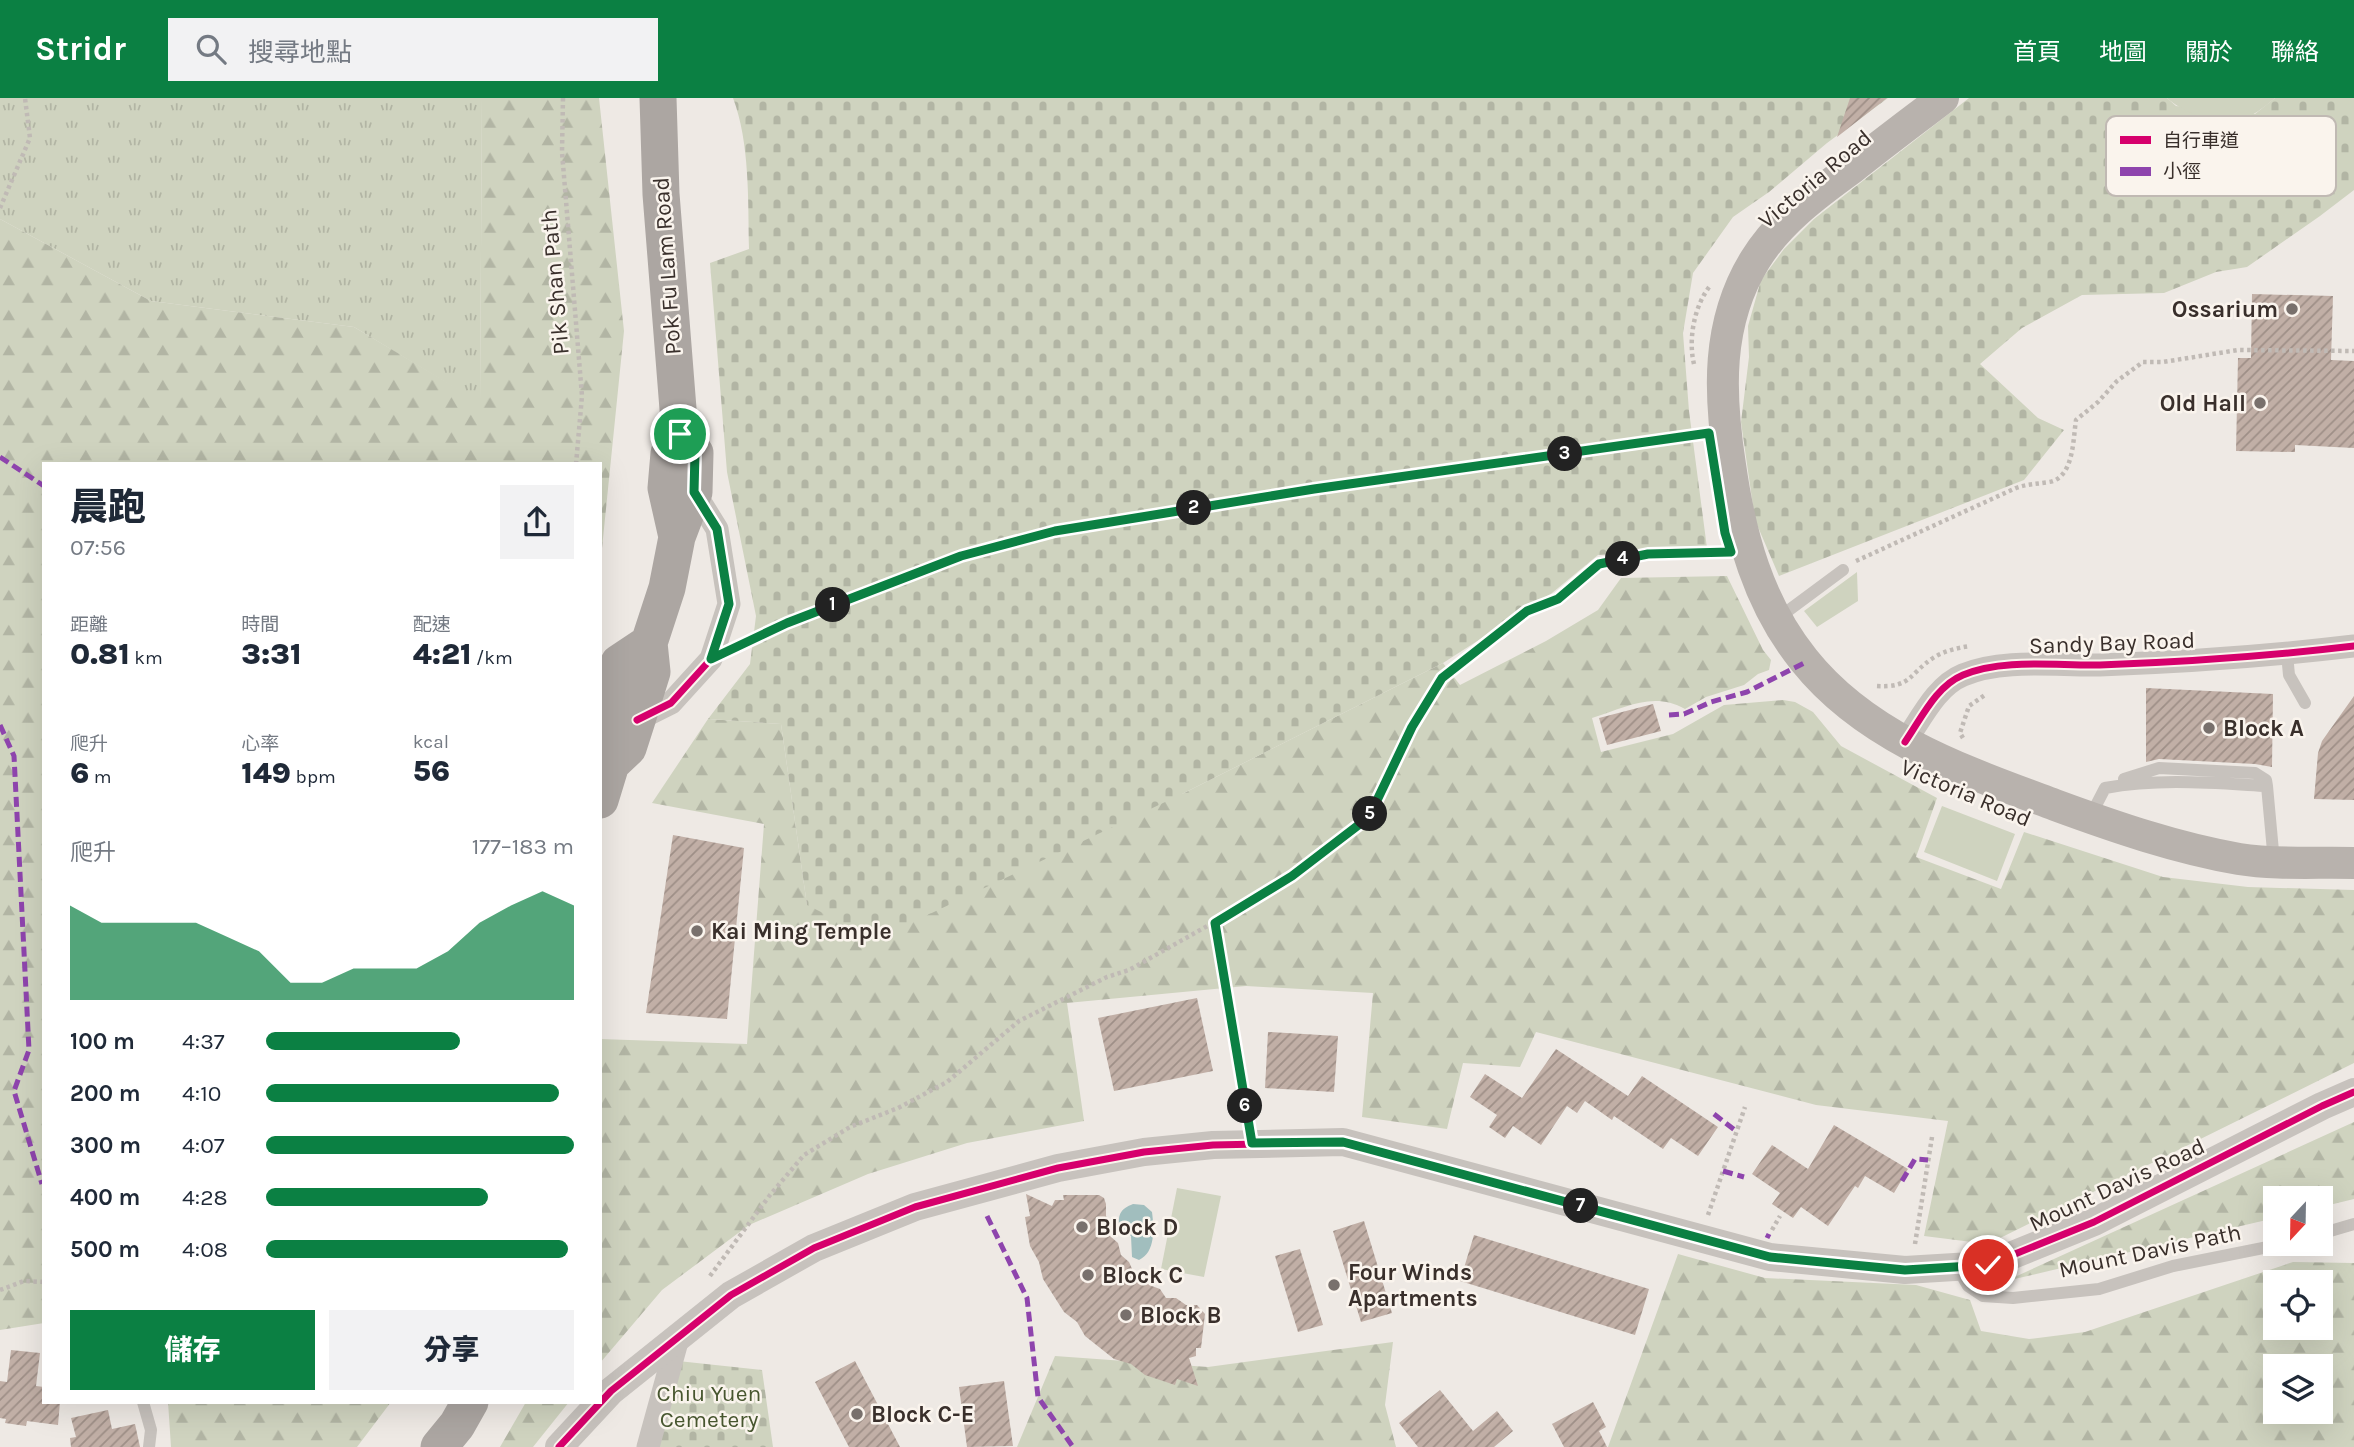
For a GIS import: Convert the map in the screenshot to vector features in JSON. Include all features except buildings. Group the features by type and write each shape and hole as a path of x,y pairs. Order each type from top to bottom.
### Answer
{"main road":[{"name":"Pok Fu Lam Road","path":"602,784 606,753 628,748 637,720 652,672 649,643 667,588 677,537 694,492 695,453 680,434 661,194 657,98"},
{"name":"Victoria Road","path":"1943,98 1822,190 1782,226 1755,260 1732,309 1725,336 1723,365 1725,432 1745,543 1776,619 1801,657 1844,701 1905,742 1949,765 2090,818 2192,849 2241,859 2274,862 2354,863"},
{"name":"Pok Fu Lam Road","path":"677,537 666,488 669,453 680,434"},
{"path":"602,722 619,663 649,643"},
{"path":"439,1447 457,1425 469,1404"}],"street":[{"path":"637,720 671,703 711,659 729,604 717,529 694,492"},
{"name":"Sandy Bay Road","path":"1905,742 1948,684 1962,675 1985,668 2038,663 2098,665 2287,654 2354,646"},
{"name":"Mount Davis Road","path":"602,1401 731,1295 814,1248 915,1207 1058,1168 1154,1151 1252,1143 1343,1142 1770,1257 1905,1270 1988,1265 2094,1222 2322,1105 2354,1092"},
{"path":"649,1447 678,1338"},
{"name":"Mount Davis Road","path":"559,1447 599,1404"}],"lane":[{"path":"1776,619 1843,570"},
{"path":"2287,654 2289,675 2305,703"},
{"path":"2090,818 2105,788 2160,781 2267,786 2274,862"},
{"path":"2333,1230 2354,1224"},
{"name":"Mount Davis Path","path":"1956,1266 1968,1286 1983,1296 2013,1298 2099,1289 2173,1266 2263,1248"},
{"path":"144,1404 151,1430 149,1447"}],"path":[{"path":"0,208 30,138 24,98"},
{"path":"1695,372 1690,348 1701,297 1716,277"},
{"path":"1856,561 2016,488 2031,482 2051,482 2062,475 2069,465 2076,419 2098,402 2117,381 2143,362 2163,362 2238,351 2354,351"},
{"path":"711,659 787,623 961,556 1055,531 1314,489 1709,433"},
{"path":"710,1277 770,1195 804,1155 850,1127 898,1108 947,1083 1019,1021 1107,977 1129,970 1215,923 1292,876 1369,817 1412,727 1442,678 1527,611 1558,599 1599,564 1648,554 1731,552"},
{"path":"1215,923 1252,1143"},
{"path":"1706,1222 1745,1107"},
{"path":"1914,1245 1932,1137"},
{"path":"1769,1234 1780,1216"},
{"path":"0,1290 24,1281 42,1283"}],"green space":[{"path":"0,98 482,98 480,403 354,327 151,301 0,219"},
{"path":"482,98 599,98 624,331 602,548 602,462 42,462 42,1323 0,1330 0,219 151,301 354,327 480,402"},
{"path":"733,98 1888,98 1733,217 1693,273 1683,333 1689,411 1707,548 1598,555 1552,593 1443,663 1184,793 894,931 845,924 807,905 781,724 708,719 750,664 756,616 727,472 710,263 749,249 743,134"},
{"path":"1969,98 2167,98 2176,106 2255,114 2275,98 2354,98 2354,190 2320,216 2247,267 2216,272 2164,293 2082,295 2022,328 1980,364 2038,418 2064,430 2024,480 1779,576 1755,520 1741,422 1749,357 1748,326 1761,280 1784,249 1814,219"},
{"path":"2167,98 2275,98 2248,116 2198,116"},
{"path":"1857,572 1858,601 1817,627 1804,611"},
{"path":"1727,576 1763,650 1771,660 1769,670 1758,674 1744,685 1706,697 1685,709 1662,701 1650,701 1592,718 1601,752 1673,734 1724,705 1783,700 1795,702 1813,712 1841,746 1937,798 1916,857 2001,889 2024,832 2163,877 2248,887 2354,890 2354,1063 1988,1244 1924,1236 1948,1121 1816,1105 1536,1032 1520,1067 1463,1063 1447,1129 1362,1117 1373,993 1246,986 1067,1003 1084,1121 967,1143 868,1174 749,1225 662,1290 602,1361 602,1039 747,1044 764,824 652,803 708,719 781,724 807,905 1184,793 1443,663 1460,685 1546,641 1598,610 1621,578"},
{"path":"1942,806 2015,834 1997,881 1924,852"},
{"path":"2354,1122 2354,1199 2333,1204 2333,1186 2263,1186 2263,1221 2006,1281"},
{"path":"1177,1188 1221,1196 1204,1277 1161,1269"},
{"path":"1678,1254 1765,1278 1916,1285 1970,1300 1981,1331 2029,1339 2085,1332 2263,1272 2263,1340 2333,1340 2333,1270 2269,1270 2293,1262 2354,1263 2354,1447 1608,1447"},
{"path":"1393,1342 1385,1405 1396,1447 1017,1447 1055,1356 1208,1367"},
{"name":"Chiu Yuen Cemetery","path":"678,1361 762,1370 773,1447 656,1447"},
{"path":"168,1404 389,1404 357,1447 171,1447"},
{"path":"525,1404 567,1404 533,1447 500,1447"}],"water":[{"path":"1133,1204 1144,1205 1152,1212 1153,1218 1151,1246 1139,1260 1132,1257 1131,1236 1119,1227 1121,1212"}],"marked path":[{"path":"0,457 42,485"},
{"path":"1669,715 1684,714 1711,702 1747,692 1806,662"},
{"path":"0,725 14,756 29,1050 14,1091 42,1184"},
{"path":"1714,1114 1736,1131"},
{"path":"1902,1181 1915,1159 1928,1160"},
{"path":"1723,1171 1744,1177"},
{"path":"987,1216 1027,1298 1038,1397 1073,1447"},
{"path":"1767,1238 1769,1234"}],"cycle path":[{"path":"637,720 671,703 711,659 729,604 717,529 694,492"},
{"path":"1905,742 1930,704 1953,680 1995,666 2100,665 2196,660 2354,646"},
{"path":"602,1401 731,1295 814,1248 915,1207 1058,1168 1144,1152 1213,1145 1343,1142 1770,1257 1905,1270 1988,1265 2094,1222 2354,1092"},
{"path":"559,1447 599,1404"}],"place":[{"name":"Ossarium","path":"2292,309"},
{"name":"Old Hall","path":"2260,403"},
{"name":"Block A","path":"2209,728"},
{"name":"Kai Ming Temple","path":"697,931"},
{"name":"Block D","path":"1082,1227"},
{"name":"Block C","path":"1088,1275"},
{"name":"Four Winds Apartments","path":"1334,1285"},
{"name":"Block B","path":"1126,1315"},
{"name":"Block C-E","path":"857,1414"}],"route":[{"path":"680,434 695,453 694,492 717,529 729,604 711,659 787,623 961,556 1055,531 1314,489 1709,433 1725,533 1731,552 1648,554 1599,564 1558,599 1527,611 1442,678 1412,727 1369,817 1292,876 1215,923 1252,1143 1343,1142 1770,1257 1905,1270 1988,1265"}]}
